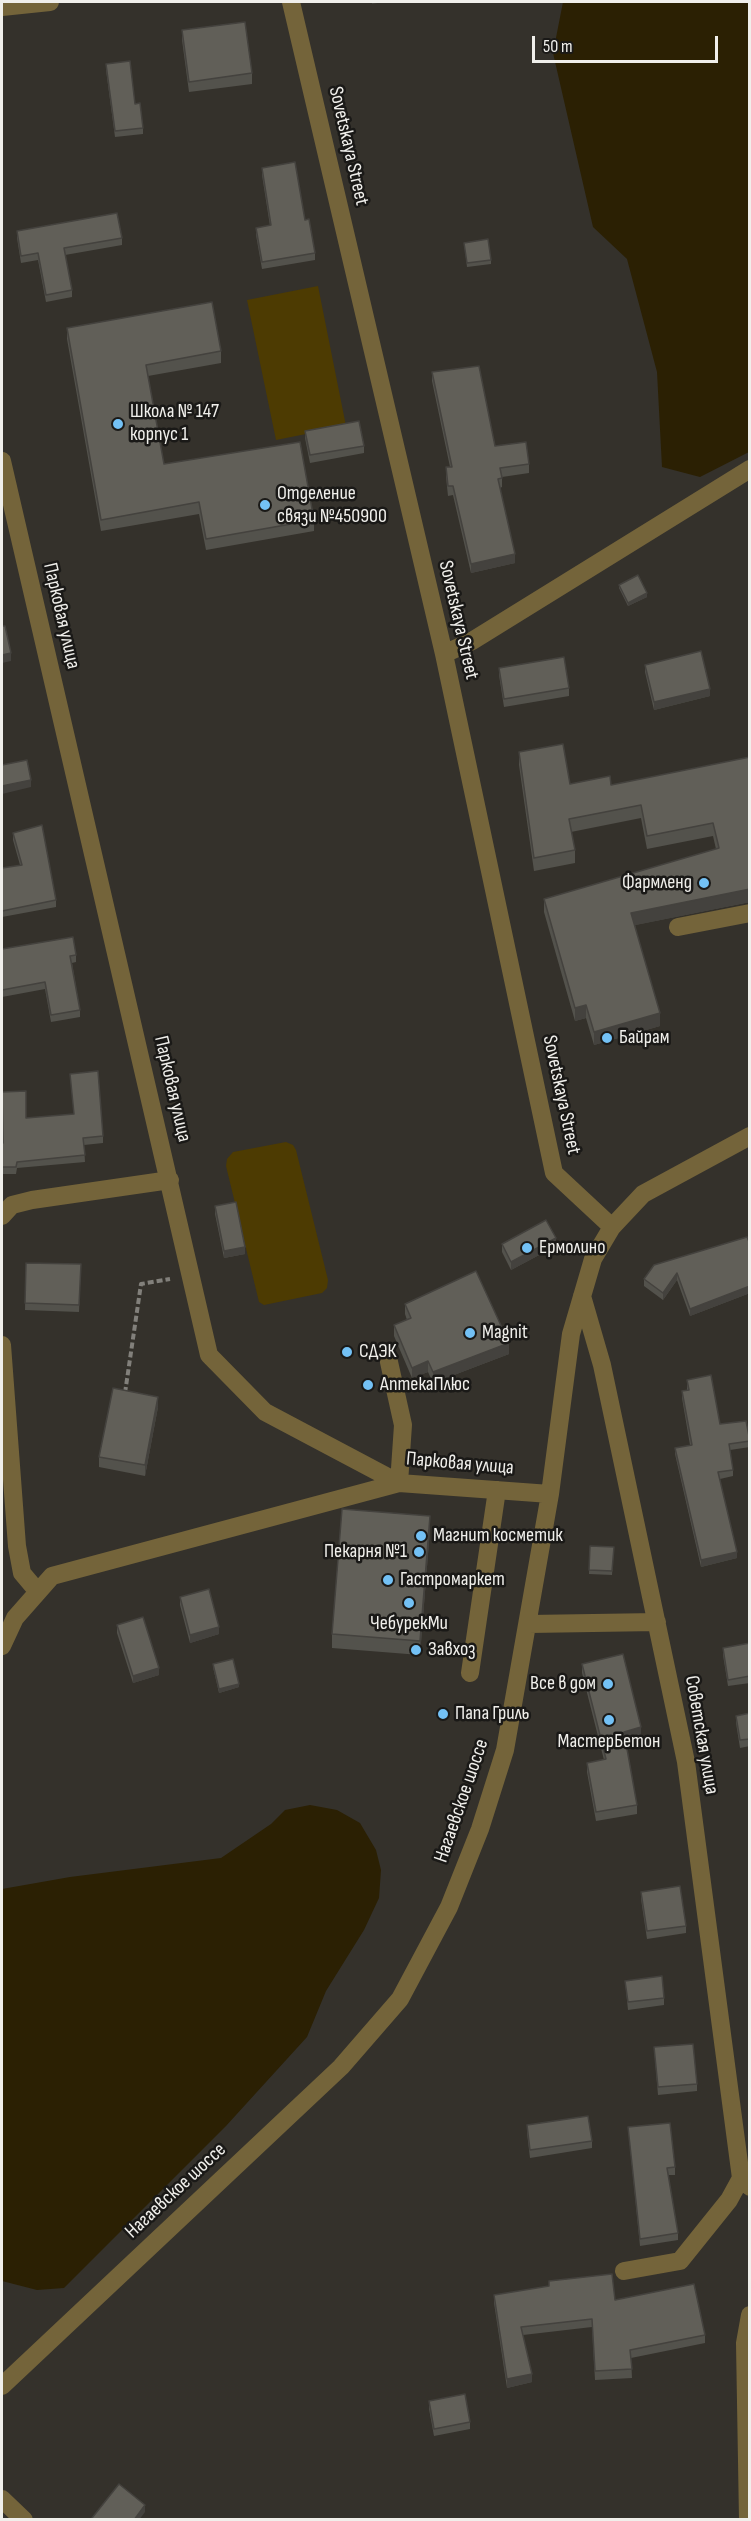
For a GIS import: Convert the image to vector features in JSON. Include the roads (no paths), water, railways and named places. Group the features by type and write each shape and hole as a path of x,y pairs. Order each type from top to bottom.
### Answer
{"street":[{"path":"2,8 50,2"},
{"name":"Sovetskaya Street","path":"291,2 444,654 554,1173 612,1227"},
{"name":"Парковая улица","path":"2,461 209,1355 265,1412 399,1483 550,1494"},
{"path":"444,654 472,641 750,469"},
{"path":"678,927 750,913"},
{"name":"Нагаевское шоссе","path":"2,2386 340,2067 400,1999 449,1907 480,1829 505,1750 529,1624 550,1494 571,1334 593,1259 612,1227 643,1194 750,1136"},
{"path":"2,1216 12,1205 32,1200 170,1180"},
{"name":"Советская улица","path":"581,1294 602,1365 686,1762 745,2182"},
{"path":"2,1345 17,1546 22,1573 38,1592"},
{"path":"2,1647 15,1618 52,1576 399,1483 403,1425 389,1362"},
{"path":"470,1673 497,1490"},
{"path":"529,1624 657,1622"},
{"path":"624,2271 680,2261 745,2182"},
{"path":"748,2520 745,2343 750,2315"},
{"path":"2,2499 24,2520"}],"place":[{"name":"Школа № 147 корпус 1","path":"118,424"},
{"name":"Отделение связи №450900","path":"265,505"},
{"name":"Фармленд","path":"704,883"},
{"name":"Байрам","path":"607,1038"},
{"name":"Ермолино","path":"527,1248"},
{"name":"Magnit","path":"470,1333"},
{"name":"СДЭК","path":"347,1352"},
{"name":"АптекаПлюс","path":"368,1385"},
{"name":"Магнит косметик","path":"421,1536"},
{"name":"Пекарня №1","path":"419,1552"},
{"name":"Гастромаркет","path":"388,1580"},
{"name":"ЧебурекМи","path":"409,1603"},
{"name":"Завхоз","path":"416,1650"},
{"name":"Все в дом","path":"608,1684"},
{"name":"Папа Гриль","path":"443,1714"},
{"name":"МастерБетон","path":"609,1720"}]}
